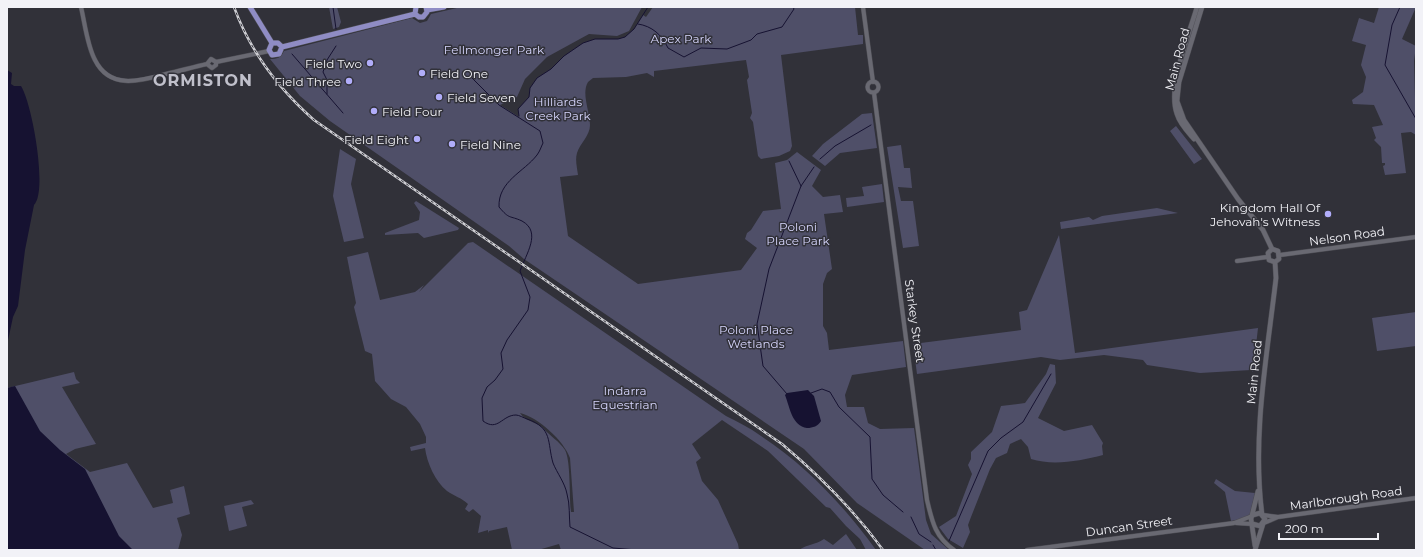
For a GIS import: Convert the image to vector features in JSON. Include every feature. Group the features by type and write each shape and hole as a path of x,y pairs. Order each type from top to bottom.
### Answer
{"main road":[{"path":"250,7 272,43"},
{"path":"415,14 416,7"},
{"path":"415,14 419,18 427,14 427,8 444,7"},
{"name":"Main Road","path":"1198,7 1177,78 1174,96 1175,108 1180,121 1208,156"},
{"name":"Main Road","path":"1202,7 1177,92 1179,107 1184,120 1238,199 1263,230 1272,249"},
{"path":"282,47 415,14"},
{"path":"272,43 278,43 282,47"},
{"path":"272,43 269,47 269,51 272,55 277,55 281,52 282,47"},
{"path":"1272,249 1276,250 1280,255 1278,260 1275,262 1269,260 1267,257 1268,253 1272,249"},
{"name":"Main Road","path":"1263,515 1259,485 1260,407 1276,278 1275,262"},
{"name":"Main Road","path":"1253,516 1259,485"},
{"path":"1258,513 1263,515 1263,523 1255,548 1253,516 1258,513"},
{"path":"1253,524 1259,526 1263,523"}],"street":[{"path":"81,7 95,61 111,77 124,82 137,81 207,64 211,59 216,62 269,51"},
{"path":"863,7 873,82 878,86 877,91 871,92 868,88 869,83 873,82"},
{"name":"Starkey Street","path":"874,92 927,500 935,530 941,540 954,550"},
{"name":"Nelson Road","path":"1280,255 1416,237"},
{"path":"1237,261 1267,257"},
{"name":"Marlborough Road","path":"1263,523 1278,517 1416,498"},
{"name":"Marlborough Road","path":"1263,515 1278,517"},
{"name":"Duncan Street","path":"1234,523 1253,516"},
{"name":"Duncan Street","path":"1027,550 1234,523 1253,524"}],"green space":[{"path":"329,7 337,7 341,22 339,27 333,29"},
{"path":"461,7 642,7 629,31 617,36 589,34 547,57 525,79 517,97 500,105 519,117 518,109 529,97 530,88 537,78 551,69 564,56 583,43 595,39 618,39 625,37 634,29 643,15 646,17 653,7 855,7 858,35 863,35 863,44 781,55 792,146 790,151 779,156 761,159 758,156 753,122 750,118 752,113 747,80 749,77 746,60 654,71 654,77 647,73 626,77 593,78 588,82 585,92 590,120 590,129 577,153 576,161 578,175 560,177 568,236 638,284 741,270 757,248 745,239 747,233 751,230 763,211 781,209 775,163 787,160 797,152 821,170 812,186 823,197 840,195 843,212 824,214 832,269 827,273 823,284 823,326 827,333 829,350 903,341 906,367 852,375 845,395 847,407 864,407 868,423 880,429 914,428 926,520 931,534 949,550 925,550 857,503 804,449 524,259 509,246 330,121 300,96 270,59 278,58 284,51 412,18 420,23 427,21 431,14"},
{"path":"1379,7 1416,7 1402,39 1416,46 1414,61 1416,135 1411,132 1401,133 1406,173 1385,175 1383,166 1385,163 1382,163 1381,147 1374,140 1376,138 1372,127 1383,125 1374,105 1353,104 1352,100 1363,92 1366,77 1361,65 1366,45 1352,41 1359,18 1374,23"},
{"path":"872,113 877,148 840,153 825,166 812,156 823,144 862,114"},
{"path":"1176,126 1202,159 1194,164 1170,131"},
{"path":"901,145 904,168 910,168 912,188 898,187 901,201 913,201 919,246 903,248 887,147"},
{"path":"340,149 356,159 351,184 364,238 344,242 333,196"},
{"name":"Poloni Place Park","path":"882,184 884,202 847,207 846,198 864,196 862,187"},
{"path":"416,201 459,228 458,230 424,238 418,233 385,235 385,233 419,220 420,212 414,203"},
{"path":"1157,208 1178,213 1061,229 1060,222 1089,217 1093,220 1102,216"},
{"path":"1059,235 1075,353 1258,328 1253,372 1251,370 1200,373 1147,365 1143,360 1104,355 1060,360 1041,357 917,374 913,344 1021,330 1019,312 1027,310"},
{"name":"Indarra Equestrian","path":"473,242 726,416 753,430 778,447 809,473 824,488 851,518 876,550 866,550 860,539 830,508 826,507 768,451 722,420 692,444 701,458 696,462 702,481 718,500 738,544 739,550 561,550 559,544 538,550 512,550 507,527 489,531 488,533 488,530 478,533 481,516 473,509 469,512 465,509 468,504 443,487 435,477 425,448 411,451 410,447 426,443 426,437 420,424 406,407 391,399 375,381 372,354 365,351 354,307 356,303 347,257 368,252 380,300 415,292 424,285 419,292 468,243","holes":["520,413 535,419 550,431 567,451 570,458 574,512 571,512 569,470 565,450 543,428 525,418"]},
{"path":"1416,312 1416,346 1377,351 1372,318"},
{"path":"1050,364 1055,365 1056,383 1038,418 1064,431 1092,425 1103,443 1103,455 1067,462 1039,461 1031,459 1028,447 1021,439 1010,444 1007,453 996,458 990,469 968,525 970,532 963,548 948,539 939,527 956,516 972,474 968,465 971,459 971,452 992,432 1001,406 1025,403 1046,374"},
{"path":"74,372 76,379 80,383 62,387 96,444 75,449 66,454 90,472 127,463 153,508 173,503 170,490 184,486 190,514 177,518 182,535 178,550 74,550 7,388"},
{"path":"1216,479 1235,491 1255,493 1250,514 1243,519 1231,521 1225,492 1214,483"},
{"path":"251,500 254,504 242,507 247,526 229,531 224,506"},
{"path":"846,534 857,550 799,550 824,539 833,545"}],"shaded area":[{"path":"7,70 12,73 11,84 14,86 21,86 30,110 37,147 39,183 38,197 34,205 25,250 18,306 13,317 7,345"},
{"path":"15,386 40,431 60,450 85,469 119,536 133,550 7,550 7,388"},
{"path":"808,390 814,396 821,421 811,428 802,427 798,424 792,416 785,395 787,393"}],"waterway":[{"path":"333,7 336,29"},
{"path":"519,116 518,109 529,97 530,88 537,78 551,69 564,56 583,43 595,39 618,39 625,37 634,29 648,7"},
{"path":"638,24 652,29 660,35 668,48 684,57 701,48 727,49 751,40 757,34 782,27 794,9 793,7"},
{"path":"1400,7 1392,25 1385,65 1416,119"},
{"path":"327,94 327,80 323,72 327,60 336,46"},
{"path":"292,54 343,113"},
{"path":"472,78 499,105 540,131 543,143 532,161 507,184 500,198 499,207 505,214 522,221 531,231 531,244 520,271 530,297 528,310 507,340 501,353 503,369 495,380 487,387 482,398 483,421 493,425 507,417 516,415 541,427 548,436 553,463 566,490 569,502 570,527 613,548 637,550"},
{"path":"820,159 835,146 871,125"},
{"path":"789,161 801,186"},
{"path":"787,394 763,366 757,324 769,269 801,186 814,167"},
{"path":"949,541 988,451 1001,438 1023,422 1051,374"},
{"path":"811,393 822,389 830,392 839,407 870,437 872,479 883,495 903,512"},
{"path":"911,517 919,534 931,542"},
{"path":"933,545 936,550"}],"railway":[{"path":"234,7 248,39 257,54 289,95 314,120 782,444 810,468 836,494 872,535 883,550"}],"place":[{"name":"Field Two","path":"370,63"},
{"name":"Field One","path":"422,73"},
{"name":"Field Three","path":"349,81"},
{"name":"Field Seven","path":"439,97"},
{"name":"Field Four","path":"374,111"},
{"name":"Field Eight","path":"417,139"},
{"name":"Field Nine","path":"452,144"},
{"name":"Kingdom Hall Of Jehovah's Witness","path":"1328,214"}],"district":[{"name":"ORMISTON","path":"203,80"}],"park label":[{"name":"Apex Park","path":"681,38"},
{"name":"Fellmonger Park","path":"494,49"},
{"name":"Hilliards Creek Park","path":"558,108"},
{"name":"Poloni Place Wetlands","path":"756,336"}]}
